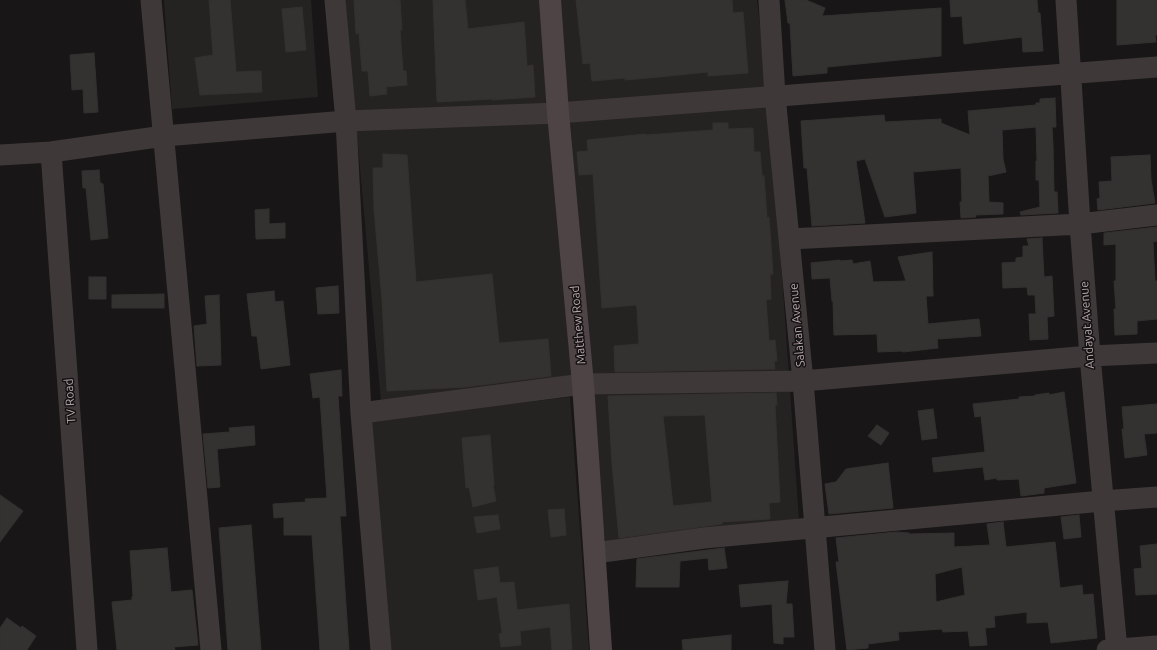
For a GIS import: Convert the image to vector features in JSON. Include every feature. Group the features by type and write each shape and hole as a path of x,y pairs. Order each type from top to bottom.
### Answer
{"street":[{"path":"151,0 211,650"},
{"path":"335,0 346,121 361,413 381,650"},
{"name":"Matthew Road","path":"550,0 558,113 583,384 601,650"},
{"name":"Salakan Avenue","path":"769,0 775,96 803,382 824,650"},
{"name":"Andayat Avenue","path":"1066,0 1080,224 1114,650"},
{"path":"0,155 51,152 164,136 346,121 558,113 1157,67"},
{"name":"TV Road","path":"51,152 87,650"},
{"path":"790,239 1080,224 1157,216"},
{"path":"361,413 583,384 803,382 1090,356 1157,353"},
{"path":"595,553 704,538 1157,497"},
{"path":"1114,650 1157,646"}],"shaded area":[{"path":"164,0 311,0 318,97 172,109"},
{"path":"345,0 757,0 772,133 799,521 606,548 587,390 381,402"},
{"path":"570,397 589,650 389,650 371,420"}],"building":[{"path":"209,0 230,0 236,72 261,71 262,92 200,95 195,58 213,55"},
{"path":"354,0 400,0 402,30 400,30 403,71 406,71 407,85 386,87 387,94 370,96 368,71 362,71 359,33 356,34"},
{"path":"433,0 465,0 468,29 524,22 527,66 533,65 535,97 437,102"},
{"path":"576,0 732,0 733,13 743,12 748,73 708,76 708,72 625,80 625,78 592,81 590,63 583,64"},
{"path":"785,0 806,0 825,8 822,16 941,8 941,56 827,67 827,73 793,76 790,23 788,23"},
{"path":"950,0 1037,0 1038,13 1040,13 1043,51 1023,52 1022,37 964,44 962,16 951,17"},
{"path":"1117,0 1157,0 1156,42 1117,45"},
{"path":"302,7 306,50 286,52 282,9"},
{"path":"94,53 98,112 84,113 83,89 72,90 70,55"},
{"path":"1055,98 1056,127 1052,127 1054,192 1057,192 1058,213 1021,215 1020,212 1040,207 1039,180 1036,180 1036,127 1002,130 1003,159 1006,172 988,176 989,202 1003,203 1003,214 975,215 976,217 961,218 961,168 913,172 916,213 885,217 865,159 856,161 865,223 812,226 807,168 804,168 801,121 884,115 885,122 941,119 941,123 970,135 968,111 1036,105 1036,103 1040,103 1040,99"},
{"path":"713,123 728,123 728,129 753,128 754,152 760,152 762,176 764,176 767,218 769,217 773,274 770,274 771,299 766,300 769,341 775,340 777,361 774,361 775,369 615,372 614,346 639,344 637,309 636,305 602,308 593,174 579,175 577,152 588,151 587,140 645,134 713,130"},
{"path":"383,154 407,155 416,282 492,274 499,343 548,339 551,376 466,387 387,391 382,300 374,209 373,168 383,168"},
{"path":"1150,155 1151,180 1155,203 1098,210 1097,199 1100,198 1099,182 1112,181 1111,157"},
{"path":"99,170 100,183 103,184 108,238 91,240 86,188 83,188 82,171"},
{"path":"269,209 269,224 285,223 285,238 256,239 255,210"},
{"path":"1157,227 1157,241 1153,242 1155,281 1157,281 1157,319 1137,321 1137,334 1115,335 1114,309 1116,309 1114,281 1116,281 1116,244 1104,245 1104,233"},
{"path":"1042,238 1044,277 1052,276 1054,316 1047,317 1048,339 1030,340 1029,314 1036,314 1035,295 1028,295 1027,287 1003,288 1002,263 1016,262 1016,258 1023,257 1023,246 1029,246 1027,239"},
{"path":"932,252 933,296 926,296 928,324 979,319 981,336 937,339 938,348 903,352 878,352 877,334 834,335 833,301 830,278 812,279 811,263 852,260 853,264 870,261 873,282 906,281 898,257"},
{"path":"89,277 106,277 106,299 89,299"},
{"path":"338,286 339,313 318,314 316,288"},
{"path":"274,291 275,302 283,301 290,365 261,369 257,336 252,336 247,294"},
{"path":"164,294 164,308 112,308 112,295"},
{"path":"219,295 221,365 197,366 194,326 207,324 205,296"},
{"path":"341,370 342,396 338,396 346,516 340,516 349,650 320,650 312,535 284,535 284,517 274,518 273,504 306,502 305,499 327,498 320,397 313,398 310,374"},
{"path":"1064,392 1076,483 1044,488 1044,493 1021,496 1019,479 997,480 997,478 985,480 983,467 934,472 932,458 985,452 981,416 975,417 973,404"},
{"path":"776,393 777,405 775,405 780,502 769,503 770,519 722,522 722,524 619,538 612,464 608,396","holes":["705,415 712,502 673,506 663,416"]},
{"path":"1157,404 1157,433 1144,434 1147,455 1125,458 1122,429 1124,429 1122,407"},
{"path":"933,409 937,438 922,440 918,411"},
{"path":"877,425 889,433 881,445 868,436"},
{"path":"254,426 255,445 217,449 220,487 208,488 203,434 230,432 229,428"},
{"path":"490,435 493,485 496,501 473,507 469,487 466,488 462,438"},
{"path":"888,463 893,508 829,514 825,484 836,482 846,469"},
{"path":"0,495 23,511 0,542"},
{"path":"564,509 566,535 551,537 548,510"},
{"path":"498,515 500,529 477,533 474,517"},
{"path":"1079,515 1081,537 1064,539 1061,517"},
{"path":"1003,522 1006,547 1055,542 1060,588 1082,585 1083,595 1093,594 1097,638 1051,643 1048,622 1027,623 1027,612 994,616 995,627 985,628 987,645 970,646 968,631 943,632 942,629 898,632 899,640 868,644 868,648 847,650 836,562 839,562 836,538 896,532 909,534 954,533 954,547 990,545 987,524","holes":["962,567 965,595 936,602 935,574"]},
{"path":"251,525 261,650 228,650 219,528"},
{"path":"1157,544 1157,594 1136,595 1134,569 1142,568 1140,546"},
{"path":"167,548 171,592 192,590 198,645 174,647 175,650 117,650 112,602 132,600 130,551"},
{"path":"724,548 727,568 709,570 708,558 680,561 679,587 636,587 637,559"},
{"path":"498,567 500,583 514,582 517,610 569,604 572,650 552,650 550,627 520,631 521,645 501,647 499,634 502,633 497,597 478,600 474,570"},
{"path":"788,581 786,604 792,604 794,637 783,637 783,644 774,643 772,604 741,607 739,585"},
{"path":"7,618 36,636 27,650 0,650 0,628"},
{"path":"731,635 731,650 683,650 682,640"}]}
